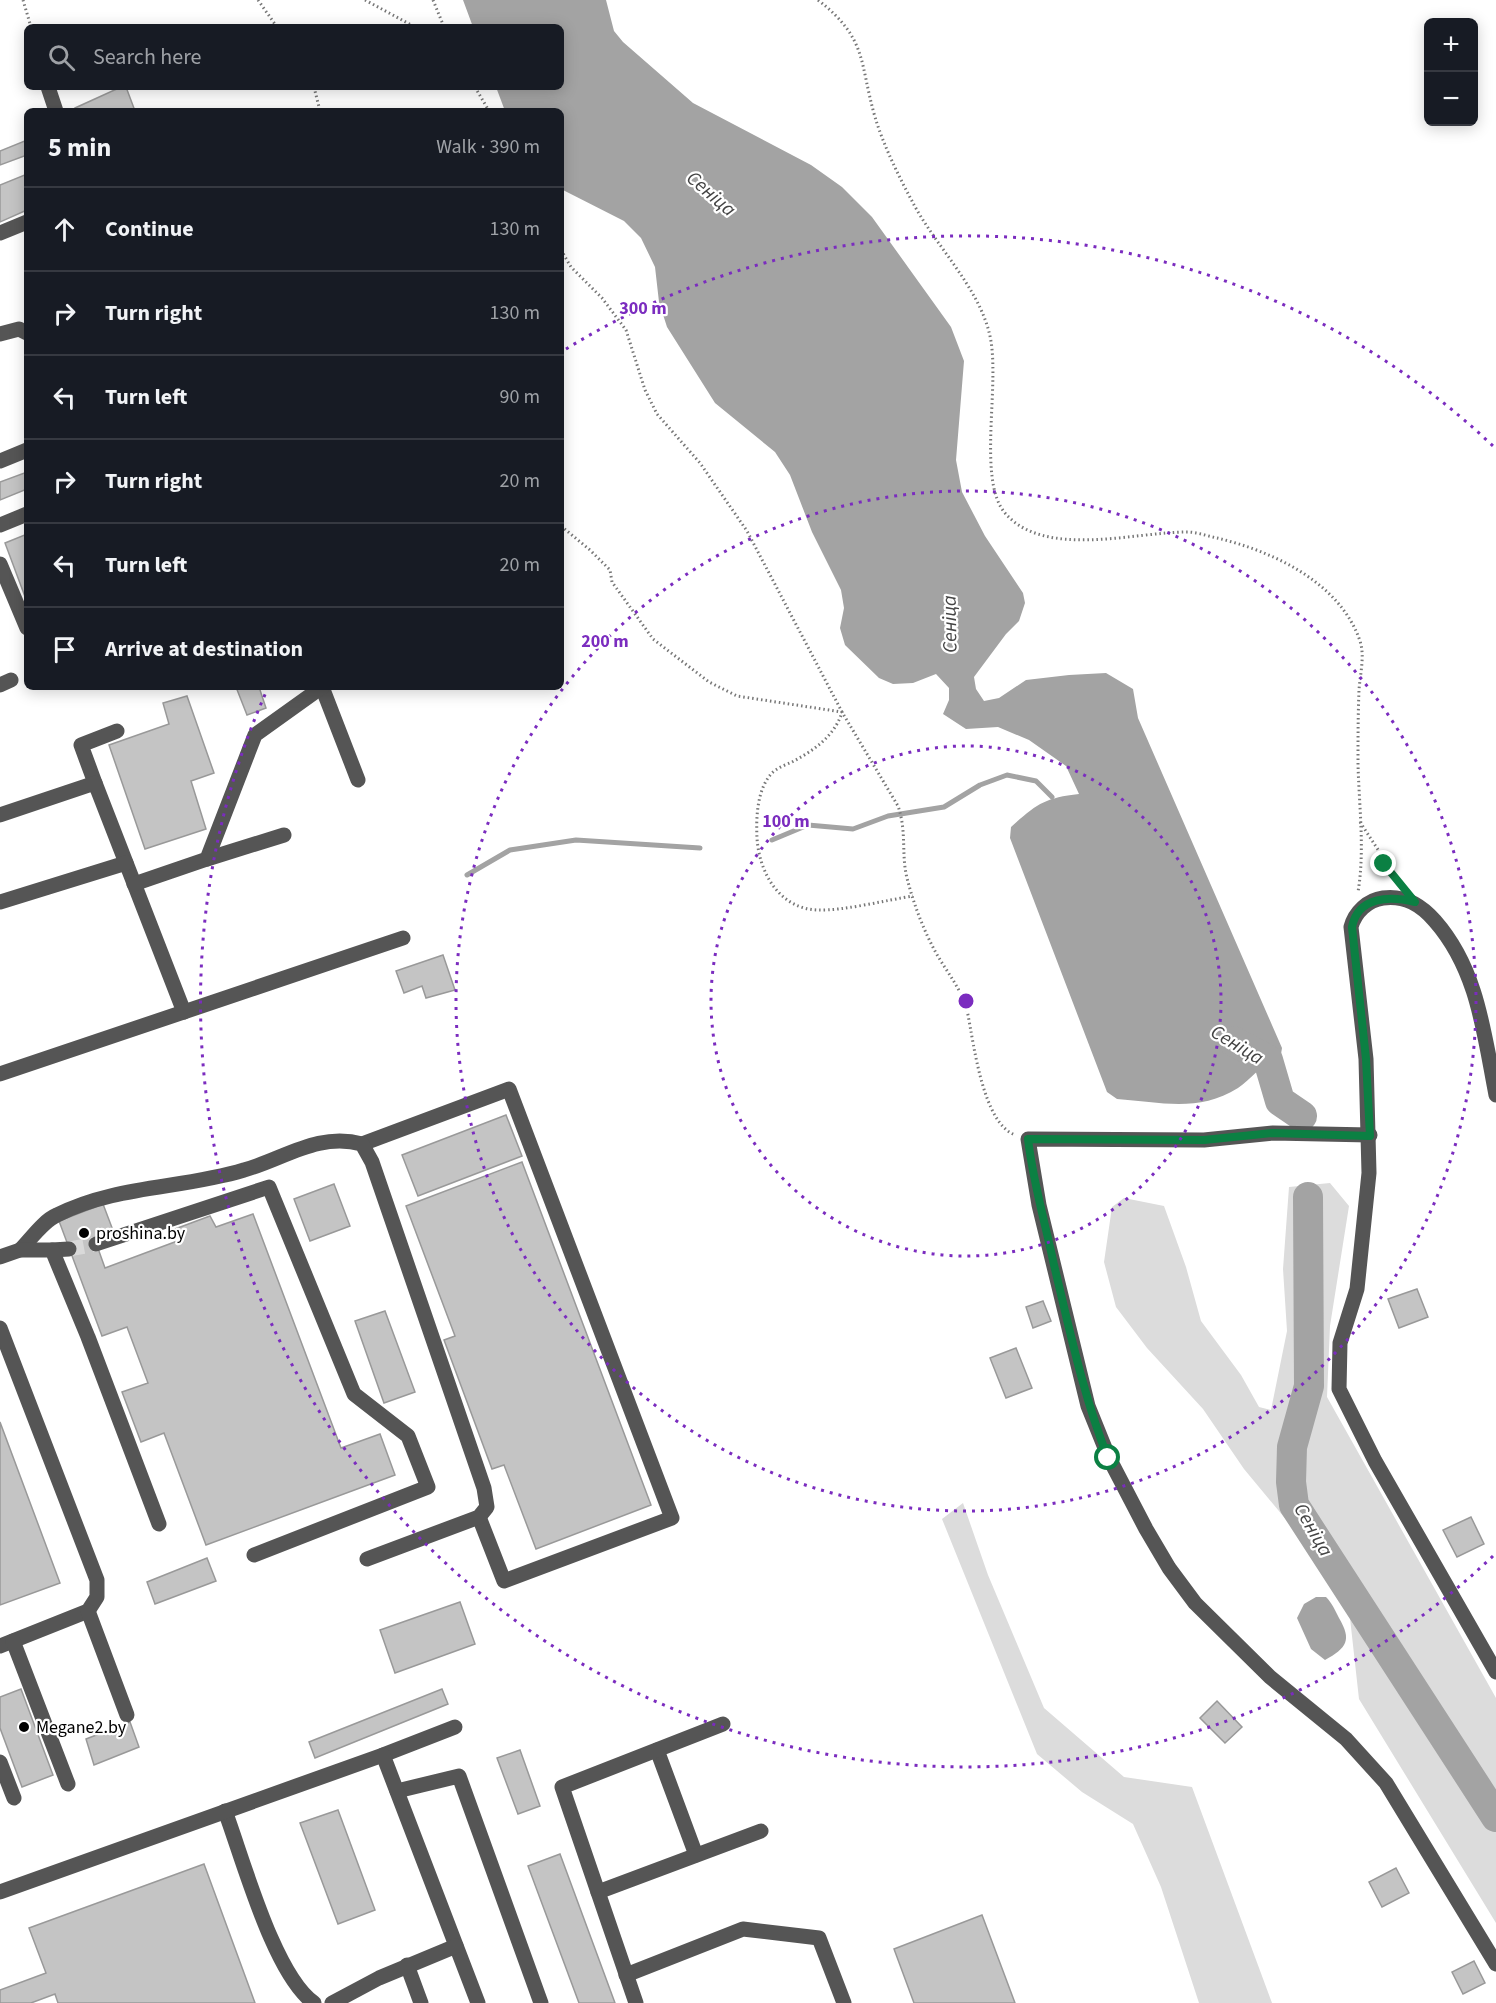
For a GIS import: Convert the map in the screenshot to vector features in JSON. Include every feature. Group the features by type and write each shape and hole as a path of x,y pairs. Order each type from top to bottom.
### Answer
{"street":[{"path":"49,90 55,108"},
{"path":"0,233 24,223"},
{"path":"0,334 19,328 24,331"},
{"path":"0,461 24,451"},
{"path":"0,525 24,515"},
{"path":"0,564 24,621"},
{"path":"207,859 255,735 318,690"},
{"path":"323,690 358,780"},
{"path":"117,731 81,745 184,1012"},
{"path":"0,815 95,783"},
{"path":"134,884 284,835"},
{"path":"0,902 126,864"},
{"path":"1496,1095 1481,1020 1467,969 1442,929 1415,902 1382,898 1364,907 1353,920 1370,1136 1369,1173 1357,1288 1340,1343 1339,1389 1375,1461 1496,1672"},
{"path":"0,1074 404,938"},
{"path":"21,1250 54,1216 104,1196 243,1171 311,1144 345,1139 362,1144 509,1089 672,1518 504,1581 479,1517"},
{"path":"1370,1136 1273,1133 1204,1140 1028,1139 1039,1205 1088,1406 1108,1458 1141,1521 1169,1568 1195,1603 1270,1677 1346,1739 1386,1783 1496,1964"},
{"path":"362,1144 372,1162 484,1488 487,1507 479,1517 367,1559"},
{"path":"96,1244 269,1187 354,1394 408,1436 428,1487 254,1555"},
{"path":"0,1257 21,1250 52,1251 69,1248"},
{"path":"52,1251 88,1337 159,1524"},
{"path":"0,1328 97,1580 97,1597 88,1611 6,1643 68,1784"},
{"path":"88,1611 127,1715"},
{"path":"636,2003 562,1787 723,1724"},
{"path":"0,1892 455,1728"},
{"path":"657,1750 696,1855"},
{"path":"383,1755 478,2003"},
{"path":"0,1762 14,1798"},
{"path":"397,1791 459,1776 542,2003"},
{"path":"225,1811 279,1959 298,1998 314,2003"},
{"path":"597,1892 761,1831"},
{"path":"626,1975 743,1929 819,1938 844,2003"},
{"path":"332,2003 348,2000 407,1965 456,1946"},
{"path":"407,1965 421,2003"}],"path":[{"path":"23,0 30,24"},
{"path":"258,0 275,24"},
{"path":"365,0 409,24"},
{"path":"433,0 443,24"},
{"path":"818,0 845,23 862,56 875,118 912,202 976,299 990,332 995,377 991,450 993,482 1003,511 1021,526 1046,536 1085,541 1120,536 1191,532 1244,545 1301,571 1332,596 1347,617 1360,643 1359,821 1362,866 1353,920"},
{"path":"315,90 319,108"},
{"path":"477,90 487,108"},
{"path":"564,255 626,330 645,390 657,414 700,463 747,531 842,712 898,806 904,822 907,876 913,896 935,951 957,985 968,1013 982,1082 992,1109 999,1123 1008,1132 1028,1139"},
{"path":"564,528 583,543 610,570 612,582 653,639 709,682 737,696 842,712"},
{"path":"842,712 839,723 827,738 800,757 773,771 763,784 756,818 758,854 771,886 791,902 818,910 913,896"},
{"path":"1359,821 1384,864 1415,902"}],"shaded area":[{"path":"1330,1183 1349,1206 1330,1326 1327,1397 1496,1698 1496,1923 1359,1699 1350,1618 1293,1528 1244,1469 1203,1409 1147,1348 1116,1307 1104,1262 1112,1207 1124,1198 1164,1206 1186,1267 1201,1321 1241,1375 1259,1407 1271,1410 1287,1331 1283,1269 1289,1187"},
{"path":"963,1503 988,1575 1044,1708 1124,1777 1192,1787 1272,2003 1199,2003 1161,1887 1133,1824 1082,1792 1037,1754 942,1519"}],"water":[{"path":"463,0 606,0 614,31 623,42 693,103 811,165 842,187 872,217 951,327 964,361 956,460 962,492 985,536 1023,593 1025,603 1019,621 1006,634 974,677 976,689 984,701 999,698 1026,680 1106,673 1133,689 1138,718 1282,1048 1281,1054 1269,1061 1238,1088 1208,1101 1179,1104 1117,1099 1107,1092 1010,838 1011,827 1042,803 1079,794 1066,766 1029,740 998,727 966,729 943,714 949,700 949,688 936,674 913,683 893,684 879,678 845,645 840,628 844,608 841,590 812,532 790,475 775,452 715,403 667,327 659,302 655,267 641,238 624,221 564,191 564,108 504,108 497,90 564,90 564,24 472,24"},
{"path":"1316,1597 1328,1599 1343,1626 1346,1638 1343,1647 1325,1660 1311,1649 1297,1618 1304,1604"}],"building":[{"path":"114,90 127,90 134,108 75,108"},
{"path":"24,141 24,156 0,165 0,151"},
{"path":"24,175 24,211 0,222 0,185"},
{"path":"24,473 24,490 0,500 0,482"},
{"path":"24,535 24,594 5,543"},
{"path":"237,690 260,690 266,708 247,715"},
{"path":"187,696 214,773 191,781 206,829 145,849 109,745 169,724 163,703"},
{"path":"443,955 455,990 426,998 422,986 404,993 396,971"},
{"path":"506,1115 522,1156 418,1196 402,1155"},
{"path":"522,1162 651,1505 536,1549 504,1465 492,1469 444,1340 455,1336 406,1206"},
{"path":"334,1184 350,1226 310,1241 294,1199"},
{"path":"103,1204 114,1233 95,1240 105,1268 180,1240 175,1229 210,1216 216,1227 253,1214 341,1448 380,1434 395,1475 206,1545 164,1433 141,1442 122,1392 148,1383 127,1327 102,1336 59,1221"},
{"path":"1417,1289 1428,1317 1399,1328 1388,1299"},
{"path":"1043,1301 1051,1321 1033,1328 1026,1307"},
{"path":"385,1311 415,1392 384,1403 355,1321"},
{"path":"1016,1348 1032,1388 1006,1398 990,1358"},
{"path":"0,1422 60,1583 0,1605"},
{"path":"1471,1517 1484,1544 1457,1557 1443,1530"},
{"path":"207,1558 216,1581 155,1604 147,1582"},
{"path":"460,1602 475,1644 395,1673 380,1630"},
{"path":"21,1689 53,1775 22,1787 0,1728 0,1697"},
{"path":"442,1689 448,1704 315,1758 309,1742"},
{"path":"1217,1701 1242,1727 1225,1743 1200,1718"},
{"path":"130,1722 139,1747 94,1765 86,1739"},
{"path":"520,1750 540,1806 518,1814 497,1758"},
{"path":"338,1810 375,1910 338,1924 300,1823"},
{"path":"560,1854 615,2003 579,2003 528,1866"},
{"path":"204,1864 255,2003 58,2003 55,1994 31,2003 0,2003 0,1990 46,1973 29,1928"},
{"path":"1396,1868 1409,1893 1382,1907 1369,1882"},
{"path":"982,1915 1015,2003 914,2003 894,1949"},
{"path":"1474,1961 1485,1983 1463,1994 1452,1972"}],"waterway":[{"path":"772,840 808,825 853,829 888,816 944,807 980,785 1007,775 1036,781 1052,797"},
{"path":"467,875 510,850 576,840 700,848"},
{"name":"Сеніца","path":"1233,1041 1268,1060 1280,1101 1302,1116"},
{"name":"Сеніца","path":"1308,1197 1309,1386 1292,1447 1291,1482 1294,1505 1496,1817"}],"tunnel":[{"path":"69,1249 96,1244"}],"place":[{"name":"proshina.by","path":"84,1233"},
{"name":"Megane2.by","path":"24,1727"}],"route":[{"path":"1108,1458 1088,1406 1071,1341 1032,1174 1028,1139 1204,1140 1273,1133 1370,1136 1366,1059 1356,980 1353,920 1359,911 1370,902 1382,898 1415,902 1384,864"}]}
